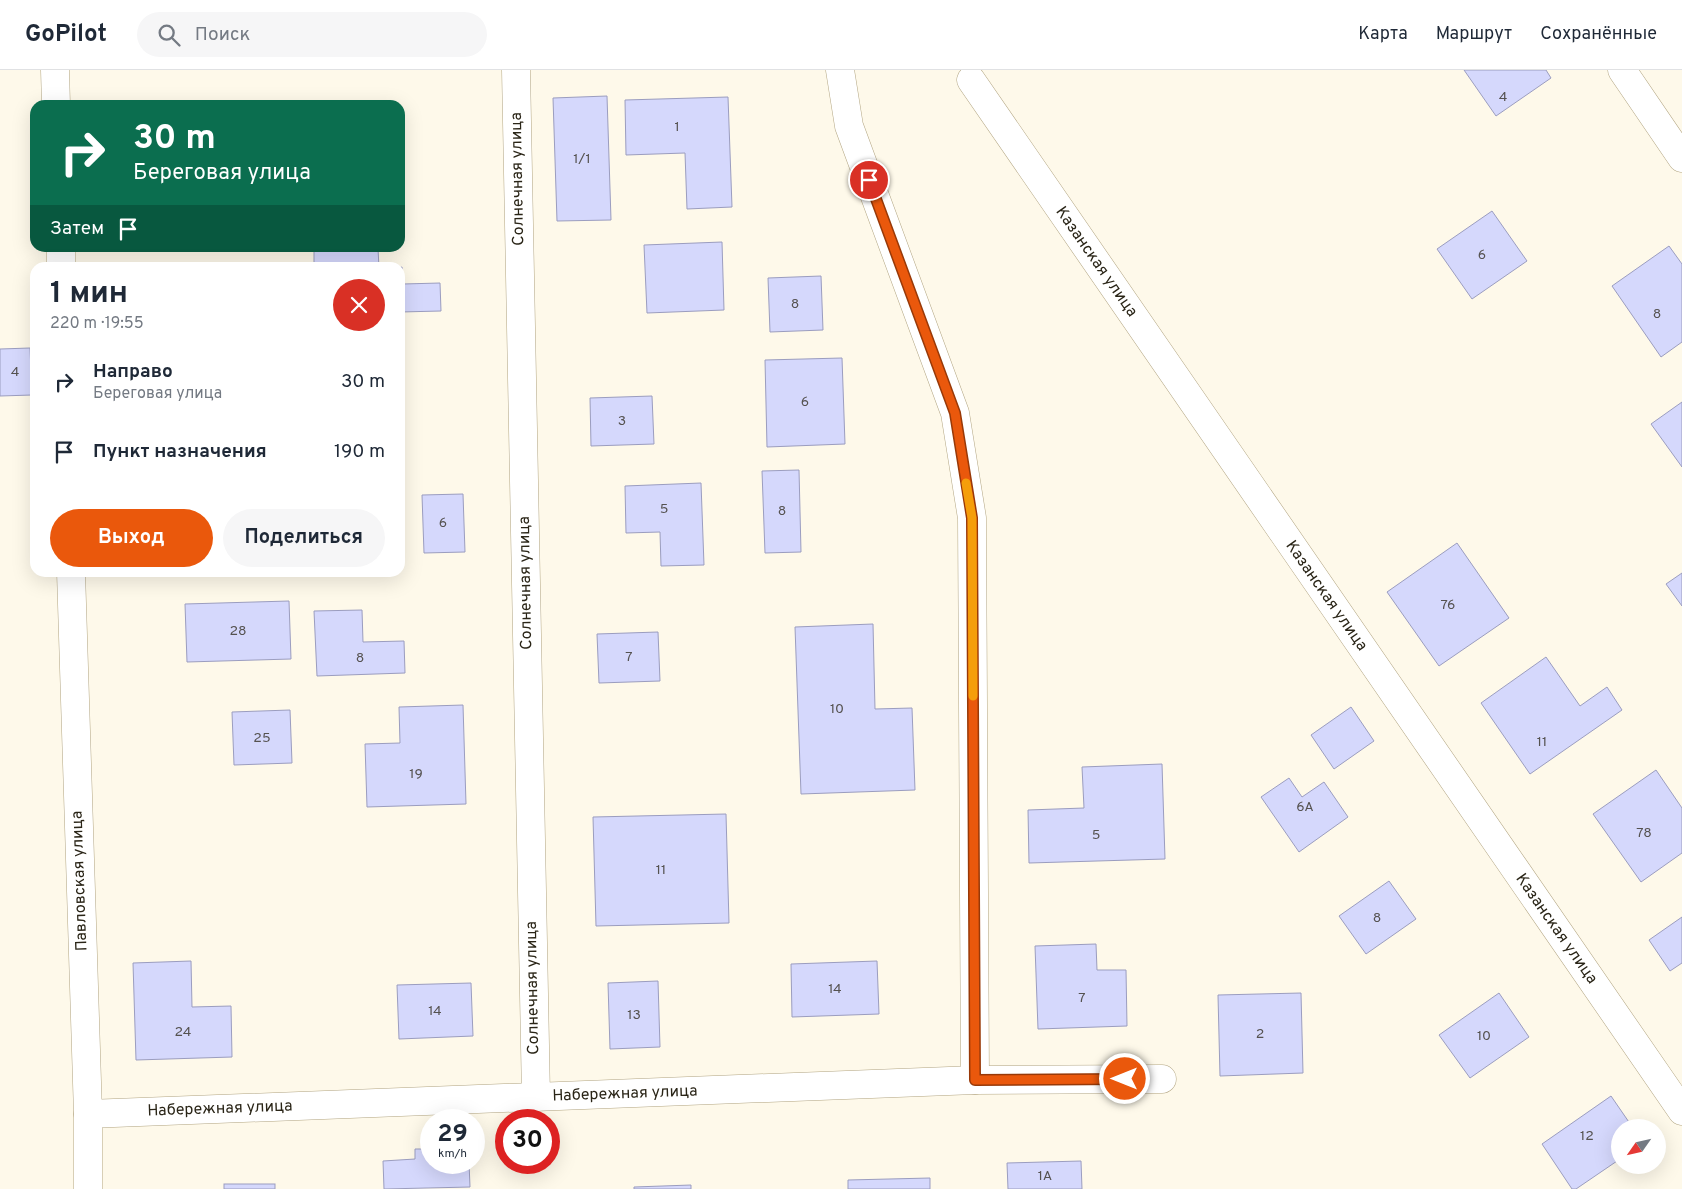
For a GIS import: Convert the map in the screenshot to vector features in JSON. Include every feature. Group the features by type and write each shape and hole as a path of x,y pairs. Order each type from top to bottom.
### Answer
{"street":[{"path":"55,70 56,100"},
{"name":"Солнечная улица","path":"516,70 536,1097"},
{"path":"840,70 849,126 955,413 972,518 975,1080"},
{"path":"1622,70 1682,158"},
{"name":"Казанская улица","path":"971,80 1682,1111"},
{"name":"Павловская улица","path":"71,577 88,1114 88,1189"},
{"name":"Набережная улица","path":"88,1114 975,1080 1162,1079"}],"building":[{"path":"1464,70 1546,70 1551,78 1496,116"},
{"path":"607,96 611,220 557,221 553,98"},
{"path":"728,97 732,207 687,209 685,153 626,155 625,100"},
{"path":"1492,211 1527,261 1472,299 1437,249"},
{"path":"722,242 724,310 647,313 644,245"},
{"path":"1669,246 1682,264 1682,342 1661,357 1612,286"},
{"path":"314,252 378,252 379,262 314,262"},
{"path":"821,276 823,330 770,332 768,278"},
{"path":"440,283 441,311 405,312 405,284"},
{"path":"30,348 30,395 0,396 0,349"},
{"path":"842,358 845,444 767,447 765,360"},
{"path":"652,396 654,444 591,446 590,398"},
{"path":"1682,402 1682,467 1651,424"},
{"path":"799,470 801,552 765,553 762,471"},
{"path":"701,483 704,565 661,566 660,532 626,533 625,486"},
{"path":"463,494 465,552 424,553 422,495"},
{"path":"1457,543 1509,618 1439,666 1387,592"},
{"path":"1682,573 1682,606 1666,584"},
{"path":"289,601 291,659 187,662 185,604"},
{"path":"362,610 363,642 404,641 405,673 317,676 314,611"},
{"path":"873,624 875,709 912,708 915,790 801,794 795,627"},
{"path":"658,632 660,681 599,683 597,634"},
{"path":"1546,657 1580,706 1607,687 1622,710 1530,774 1481,703"},
{"path":"463,705 466,804 367,807 365,744 400,743 399,707"},
{"path":"1351,707 1374,741 1334,769 1311,735"},
{"path":"290,710 292,763 234,765 232,712"},
{"path":"1162,764 1165,859 1029,863 1028,810 1084,808 1082,767"},
{"path":"1656,770 1682,808 1682,853 1641,882 1593,814"},
{"path":"1289,778 1302,797 1324,782 1348,817 1299,852 1261,797"},
{"path":"726,814 729,923 596,926 593,817"},
{"path":"1389,881 1416,919 1366,954 1339,916"},
{"path":"1682,917 1682,963 1670,971 1649,940"},
{"path":"1096,944 1097,970 1126,970 1127,1026 1038,1029 1035,946"},
{"path":"191,961 192,1007 231,1006 232,1057 136,1060 133,963"},
{"path":"877,961 879,1014 792,1017 791,964"},
{"path":"658,981 660,1047 610,1049 608,983"},
{"path":"471,983 473,1036 399,1039 397,985"},
{"path":"1301,993 1303,1073 1220,1076 1218,995"},
{"path":"1499,993 1529,1037 1470,1078 1439,1035"},
{"path":"1611,1096 1627,1119 1611,1119 1611,1165 1576,1189 1572,1189 1542,1144"},
{"path":"415,1149 420,1149 420,1174 469,1174 470,1187 384,1189 383,1161 415,1159"},
{"path":"1081,1161 1082,1189 1008,1189 1007,1163"},
{"path":"930,1178 930,1189 848,1189 848,1180"},
{"path":"224,1184 275,1184 275,1189 224,1189"},
{"path":"691,1185 691,1189 634,1189 634,1187"}],"slow traffic":[{"path":"966,483 972,518 973,696"}],"route":[{"path":"869,180 955,413 972,518 975,1080 1125,1079"}]}
